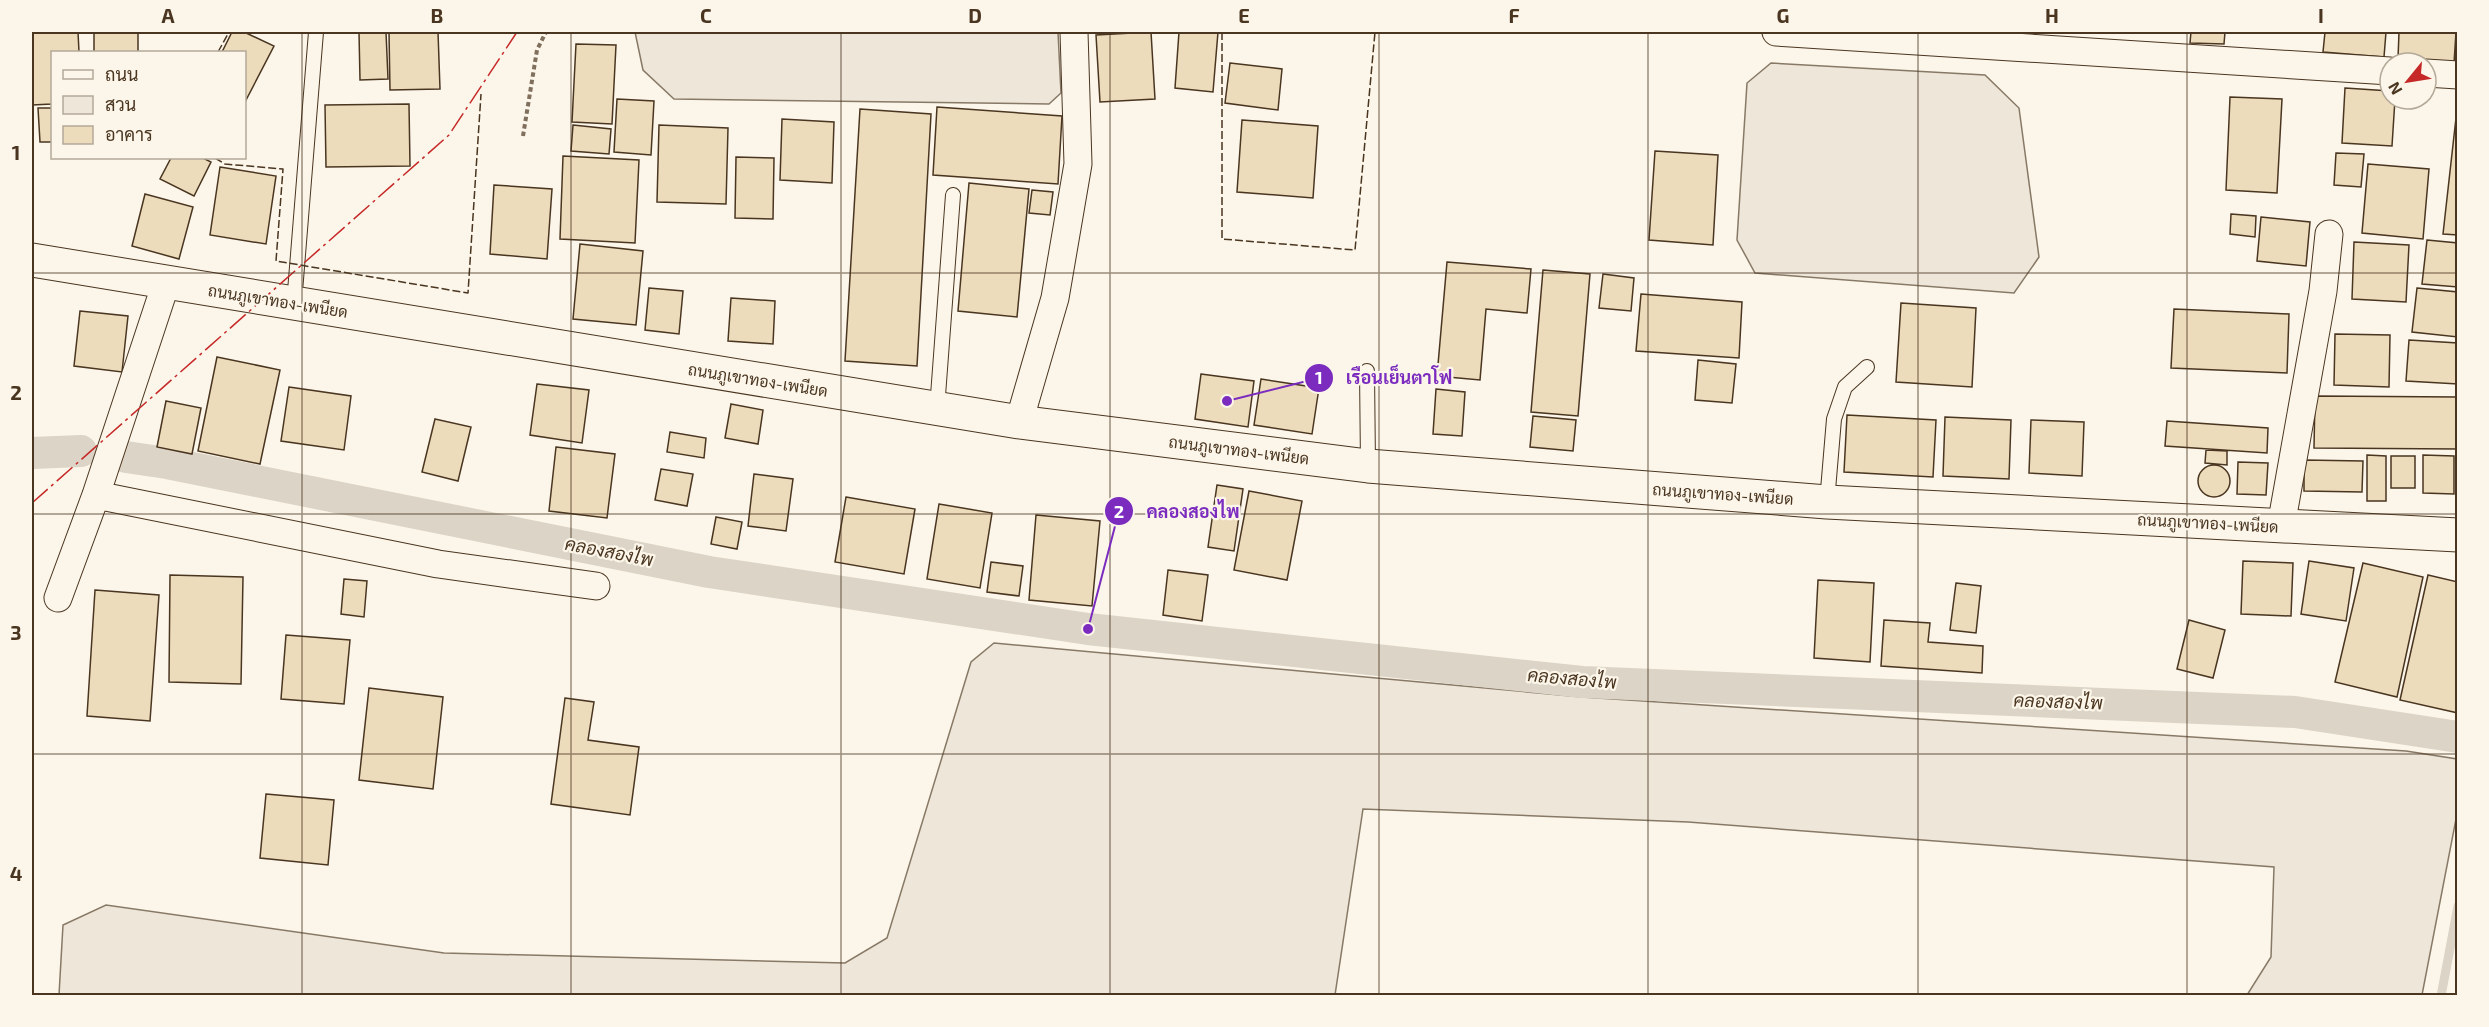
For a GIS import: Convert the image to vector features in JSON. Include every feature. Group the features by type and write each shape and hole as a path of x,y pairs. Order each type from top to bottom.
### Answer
{"street":[{"path":"1019,422 1055,298 1078,164 1074,32"},
{"path":"1776,32 2378,70"},
{"path":"2438,74 2457,75"},
{"path":"2281,526 2323,291 2329,234"},
{"name":"ถนนภูเขาทอง-เพนียด","path":"32,261 1019,422 1368,466 1827,502 2281,526 2457,532"},
{"path":"58,598 96,495 166,283"},
{"path":"96,495 438,564 596,586"}],"lane":[{"path":"294,304 316,32"},
{"path":"937,409 953,195"},
{"path":"1827,502 1834,419 1845,387 1867,367"},
{"path":"1368,371 1368,466"}],"path":[{"path":"523,136 537,50 546,32"}],"green space":[{"path":"635,32 1058,32 1061,93 1049,104 674,99 643,70"},
{"path":"1771,63 1985,75 2019,108 2039,257 2014,293 1755,273 1737,240 1747,83"},
{"path":"994,643 1582,697 2406,751 2457,759 2457,814 2422,995 2247,995 2271,957 2274,867 1688,822 1363,809 1335,995 59,995 63,925 106,905 444,953 845,963 887,938 971,662"}],"building":[{"path":"32,32 78,32 79,51 51,51 51,104 32,105"},
{"path":"94,32 138,32 138,51 94,51"},
{"path":"232,32 244,32 274,46 246,100 246,51 222,51"},
{"path":"359,32 386,32 388,79 360,80"},
{"path":"389,32 438,32 440,89 390,90"},
{"path":"1151,32 1155,99 1100,102 1096,35"},
{"path":"1179,32 1218,32 1213,92 1175,88"},
{"path":"2191,32 2225,32 2224,44 2190,43"},
{"path":"2325,32 2386,32 2384,51 2378,51 2378,57 2323,52"},
{"path":"2399,32 2456,32 2454,63 2438,62 2438,51 2398,51"},
{"path":"576,44 616,45 612,124 572,122"},
{"path":"1230,63 1282,69 1278,110 1225,103"},
{"path":"2345,88 2378,90 2378,111 2394,111 2392,146 2342,143"},
{"path":"2230,97 2282,99 2277,193 2226,190"},
{"path":"617,99 654,101 651,155 614,152"},
{"path":"2458,100 2458,235 2443,234"},
{"path":"409,104 410,166 326,167 325,105"},
{"path":"937,107 1062,116 1058,184 933,175"},
{"path":"38,108 51,108 51,142 40,142"},
{"path":"860,109 931,114 917,366 845,361"},
{"path":"782,119 834,122 832,183 780,180"},
{"path":"1242,120 1318,126 1313,198 1237,192"},
{"path":"573,125 611,129 609,154 571,151"},
{"path":"659,125 728,128 726,204 657,202"},
{"path":"1655,151 1718,155 1713,245 1649,240"},
{"path":"2336,153 2364,154 2361,187 2334,185"},
{"path":"563,156 639,160 635,243 560,239"},
{"path":"736,157 774,158 773,219 735,218"},
{"path":"170,159 205,159 211,162 194,196 160,179"},
{"path":"2368,164 2429,169 2423,239 2362,233"},
{"path":"220,167 276,176 266,244 210,235"},
{"path":"969,183 1029,189 1017,317 958,311"},
{"path":"494,185 552,189 547,259 490,254"},
{"path":"1032,190 1053,192 1050,215 1029,213"},
{"path":"145,194 193,207 179,259 132,246"},
{"path":"2231,214 2256,216 2255,237 2230,234"},
{"path":"2261,217 2310,222 2306,266 2257,261"},
{"path":"2427,240 2458,243 2458,287 2422,284"},
{"path":"2354,242 2409,245 2406,302 2352,299"},
{"path":"580,244 643,251 636,325 573,319"},
{"path":"1447,262 1531,269 1527,313 1486,309 1480,380 1437,376"},
{"path":"1543,270 1590,274 1578,416 1531,412"},
{"path":"1603,274 1634,278 1631,311 1599,308"},
{"path":"649,288 683,291 679,334 645,330"},
{"path":"2417,288 2458,292 2458,337 2412,332"},
{"path":"1641,294 1742,302 1739,358 1636,351"},
{"path":"731,298 775,301 773,344 728,341"},
{"path":"1901,303 1976,308 1972,387 1896,382"},
{"path":"2174,309 2289,314 2287,373 2171,368"},
{"path":"80,311 128,316 122,372 74,366"},
{"path":"2335,334 2390,335 2389,387 2334,385"},
{"path":"2409,340 2458,343 2458,384 2406,381"},
{"path":"217,357 280,370 260,464 198,451"},
{"path":"1698,360 1736,364 1732,403 1695,400"},
{"path":"1201,374 1254,381 1248,427 1195,419"},
{"path":"1261,379 1319,388 1312,434 1254,425"},
{"path":"537,384 589,390 582,443 530,435"},
{"path":"289,387 351,396 344,450 281,441"},
{"path":"1436,389 1465,392 1462,436 1433,434"},
{"path":"2315,396 2458,397 2458,449 2314,448"},
{"path":"166,401 201,408 192,454 157,447"},
{"path":"731,404 763,410 758,444 725,438"},
{"path":"1847,415 1936,420 1933,477 1844,472"},
{"path":"1533,416 1576,420 1573,451 1530,447"},
{"path":"1945,417 2011,420 2009,479 1943,476"},
{"path":"435,419 471,427 458,481 422,472"},
{"path":"2031,420 2084,422 2082,476 2029,473"},
{"path":"2167,421 2268,428 2267,453 2165,446"},
{"path":"670,432 706,438 704,458 667,452"},
{"path":"556,447 615,454 607,518 549,511"},
{"path":"2206,450 2227,451 2227,465 2205,463"},
{"path":"2367,455 2386,456 2386,501 2367,501"},
{"path":"2423,455 2454,456 2454,494 2423,493"},
{"path":"2391,456 2415,456 2415,488 2391,488"},
{"path":"2304,460 2363,461 2362,492 2304,491"},
{"path":"2238,462 2268,463 2266,495 2237,494"},
{"path":"2214,465 2225,470 2230,481 2225,492 2214,497 2203,492 2198,481 2203,470"},
{"path":"661,469 693,474 687,506 655,500"},
{"path":"754,474 793,479 786,531 748,526"},
{"path":"1217,485 1243,489 1234,551 1208,547"},
{"path":"1249,491 1302,501 1287,580 1234,570"},
{"path":"846,497 915,509 904,574 835,562"},
{"path":"939,504 992,513 980,588 927,579"},
{"path":"1036,515 1100,521 1092,606 1029,600"},
{"path":"716,517 742,522 737,549 711,544"},
{"path":"2243,561 2293,563 2291,616 2241,614"},
{"path":"2309,561 2354,568 2346,621 2301,614"},
{"path":"991,562 1023,566 1019,596 987,592"},
{"path":"2363,563 2423,577 2397,697 2335,682"},
{"path":"1168,570 1208,575 1202,621 1163,615"},
{"path":"170,575 243,577 241,684 169,682"},
{"path":"2428,575 2458,582 2458,713 2400,700"},
{"path":"344,579 367,581 364,617 341,614"},
{"path":"1818,580 1874,583 1870,662 1814,658"},
{"path":"1956,583 1981,586 1976,633 1950,630"},
{"path":"95,590 159,595 150,721 87,716"},
{"path":"1884,620 1930,623 1928,642 1983,646 1982,673 1881,666"},
{"path":"2189,620 2225,630 2213,678 2177,669"},
{"path":"286,635 350,640 344,704 281,699"},
{"path":"369,688 443,697 433,789 359,780"},
{"path":"565,698 594,702 588,740 639,747 630,815 551,804"},
{"path":"266,794 334,800 328,865 260,858"}],"waterway":[{"name":"คลองสองไพ","path":"32,453 81,451"},
{"name":"คลองสองไพ","path":"126,457 167,463 709,572 1088,629 1582,682 2295,712 2458,737"},
{"path":"2441,996 2458,906"}],"fence":[{"path":"219,51 229,32"},
{"path":"1222,32 1222,239 1355,250 1375,32"},
{"path":"217,159 225,164 283,169 276,261 468,293 481,94"}],"power":[{"path":"32,503 449,135 517,32"}],"place":[{"name":"เรือนเย็นตาโฟ","path":"1227,401"},
{"name":"คลองสองไพ","path":"1088,629"}]}
